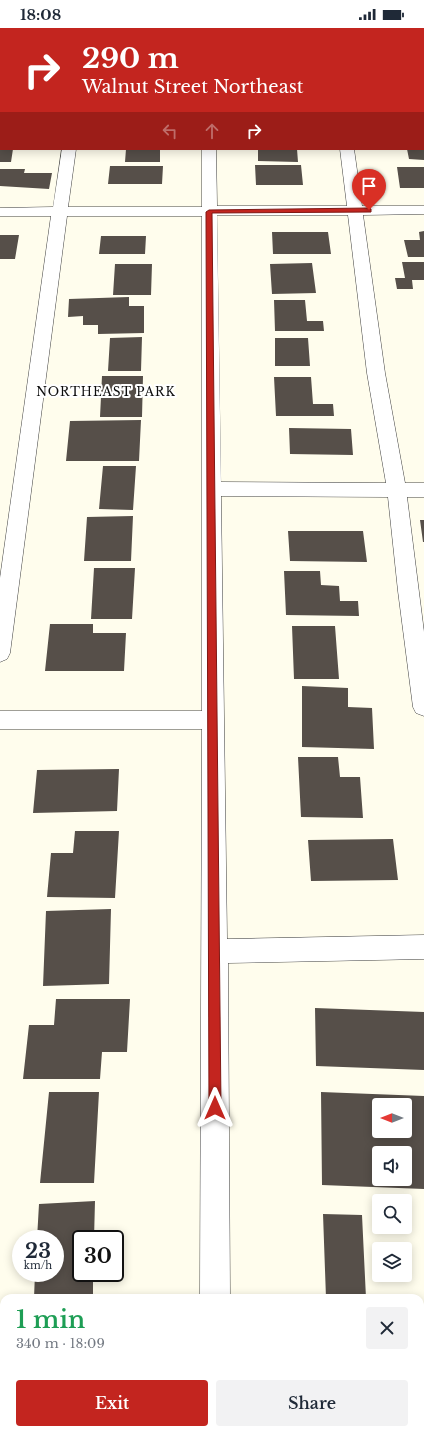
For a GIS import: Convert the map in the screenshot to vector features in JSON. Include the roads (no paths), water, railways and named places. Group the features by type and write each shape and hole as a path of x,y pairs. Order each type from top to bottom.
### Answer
{"street":[{"path":"0,653 47,297 69,150"},
{"path":"209,150 215,951 215,1294"},
{"path":"347,150 376,373 397,490 408,591 424,707"},
{"path":"0,212 60,213 424,210"},
{"path":"212,489 424,490"},
{"path":"0,720 213,720"},
{"path":"215,951 424,947"}],"district":[{"name":"NORTHEAST PARK","path":"106,391"}]}
